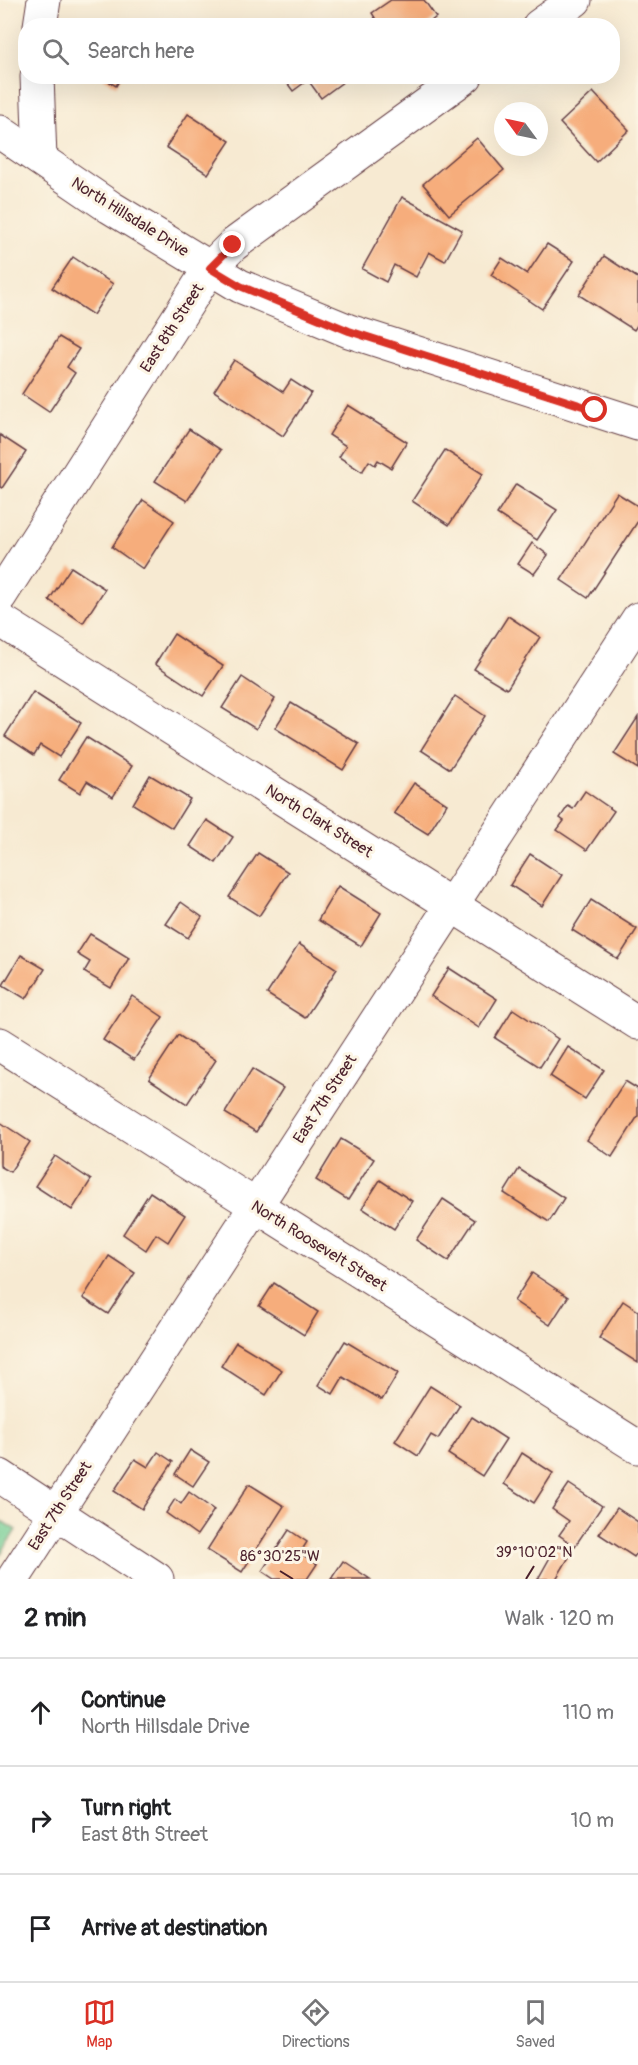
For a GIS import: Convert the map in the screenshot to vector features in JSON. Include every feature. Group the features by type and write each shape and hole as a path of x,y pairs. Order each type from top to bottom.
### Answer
{"street":[{"path":"41,18 44,0"},
{"path":"550,18 575,0"},
{"path":"37,84 40,159"},
{"name":"East 8th Street","path":"0,596 210,268 233,245 455,84"},
{"name":"North Hillsdale Drive","path":"0,132 110,207 240,286 349,331 638,424"},
{"name":"East 7th Street","path":"13,1579 638,619"},
{"name":"North Clark Street","path":"0,620 638,1023"},
{"name":"North Roosevelt Street","path":"0,1044 638,1448"},
{"path":"0,1476 157,1579"}],"green space":[{"path":"0,1520 16,1530 0,1555"}],"building":[{"path":"391,0 424,0 436,17 375,18 372,13"},
{"path":"288,84 303,84 293,91"},
{"path":"311,84 340,84 321,98"},
{"path":"593,92 629,130 596,162 560,123"},
{"path":"188,114 230,141 208,174 166,147"},
{"path":"477,138 504,170 449,215 423,184"},
{"path":"402,197 462,230 445,261 429,252 416,277 394,265 386,282 362,269"},
{"path":"547,244 574,261 542,309 491,275 502,258 527,274"},
{"path":"604,256 638,278 638,324 634,330 579,295"},
{"path":"73,257 113,284 93,315 52,288"},
{"path":"59,337 79,349 67,367 75,373 49,412 22,394"},
{"path":"234,360 283,392 291,380 311,393 283,436 214,391"},
{"path":"348,405 407,442 391,468 378,460 375,465 369,461 362,472 339,457 346,446 329,435"},
{"path":"189,429 221,450 187,501 155,481"},
{"path":"0,435 26,452 2,488 0,487"},
{"path":"445,450 483,474 449,525 412,501"},
{"path":"516,484 557,510 537,540 497,514"},
{"path":"617,493 638,506 638,521 588,598 561,580"},
{"path":"143,500 174,521 143,569 112,547"},
{"path":"532,543 548,555 534,574 518,564"},
{"path":"71,567 105,589 83,623 49,600"},
{"path":"508,616 540,637 507,689 474,669"},
{"path":"174,634 223,666 203,696 155,664"},
{"path":"242,677 275,699 256,729 222,708"},
{"path":"33,692 81,723 59,757 40,745 34,755 5,736"},
{"path":"455,696 485,716 450,769 421,750"},
{"path":"291,703 359,744 343,770 275,728"},
{"path":"638,717 638,769 614,754"},
{"path":"86,737 132,766 113,797 87,781 80,793 59,780"},
{"path":"150,775 190,799 172,828 133,804"},
{"path":"414,783 447,804 428,834 394,813"},
{"path":"585,791 614,811 587,850 557,830 564,821 560,818 568,806 573,809"},
{"path":"207,820 233,837 216,863 190,846"},
{"path":"258,853 288,872 259,916 229,897"},
{"path":"530,854 562,875 542,906 510,885"},
{"path":"338,886 381,913 361,946 318,920"},
{"path":"591,900 637,929 618,959 572,930"},
{"path":"181,902 202,917 188,938 166,924"},
{"path":"90,934 129,958 111,988 84,972 90,962 77,954"},
{"path":"299,944 337,969 305,1018 267,994"},
{"path":"21,955 45,969 26,999 3,985"},
{"path":"449,968 497,999 479,1028 431,996"},
{"path":"132,996 163,1017 134,1060 103,1040"},
{"path":"513,1009 558,1039 540,1067 495,1038"},
{"path":"178,1035 216,1060 187,1104 149,1079"},
{"path":"568,1047 604,1070 585,1099 550,1076"},
{"path":"252,1069 283,1088 256,1132 225,1113"},
{"path":"625,1081 638,1089 638,1116 612,1157 587,1140"},
{"path":"0,1122 30,1142 10,1172 0,1166"},
{"path":"341,1139 374,1159 348,1200 316,1180"},
{"path":"55,1156 91,1180 72,1210 35,1186"},
{"path":"519,1169 564,1198 549,1222 504,1193"},
{"path":"380,1180 412,1201 394,1229 362,1208"},
{"path":"150,1192 185,1215 168,1242 156,1234 146,1250 123,1234"},
{"path":"443,1199 475,1220 448,1261 416,1240"},
{"path":"109,1256 135,1273 108,1314 83,1298"},
{"path":"532,1273 568,1297 550,1325 514,1301"},
{"path":"274,1283 318,1312 304,1335 259,1306"},
{"path":"623,1301 638,1311 638,1363 599,1338"},
{"path":"345,1341 398,1373 382,1400 343,1377 333,1394 318,1385"},
{"path":"236,1342 282,1370 266,1395 221,1366"},
{"path":"430,1386 460,1405 438,1439 431,1435 418,1456 395,1441"},
{"path":"472,1417 506,1439 482,1476 448,1454"},
{"path":"190,1450 209,1462 193,1486 175,1474"},
{"path":"158,1452 173,1462 142,1509 114,1491 135,1459 148,1467"},
{"path":"522,1453 553,1473 534,1503 504,1484"},
{"path":"249,1484 284,1506 242,1572 207,1550"},
{"path":"569,1484 602,1506 575,1546 559,1535 569,1521 552,1509"},
{"path":"189,1492 214,1510 197,1535 166,1513 175,1499 181,1504"},
{"path":"617,1508 638,1522 638,1551 634,1557 599,1534"},
{"path":"289,1530 307,1542 300,1553 317,1564 307,1579 274,1579 262,1571"},
{"path":"557,1545 571,1554 556,1579 538,1579"},
{"path":"343,1561 370,1579 331,1579"}],"route":[{"path":"233,245 210,268 240,286 277,303 349,331 595,410"}]}
